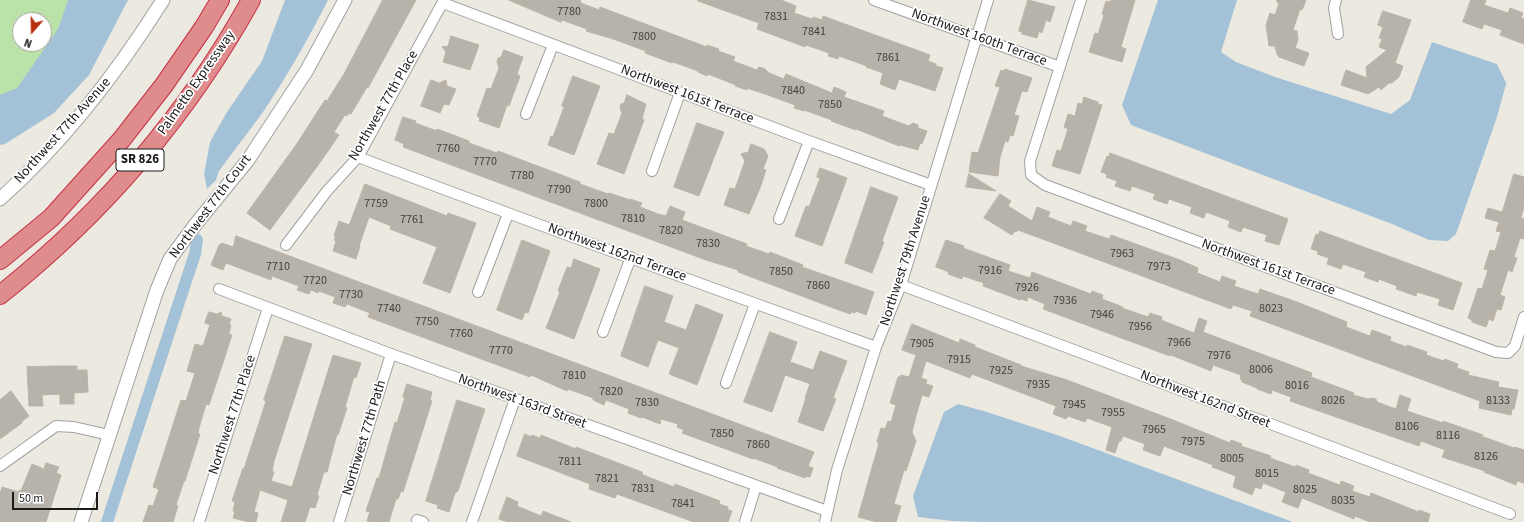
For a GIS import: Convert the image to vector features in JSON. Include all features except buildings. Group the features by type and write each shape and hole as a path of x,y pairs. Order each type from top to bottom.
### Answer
{"highway":[{"name":"Palmetto Expressway","path":"0,260 51,218 122,139 204,27 220,0"},
{"name":"Palmetto Expressway","path":"0,295 37,265 74,231 114,190 145,154 187,100 229,39 251,0"}],"street":[{"name":"Northwest 77th Avenue","path":"0,199 21,180 83,113 117,70 163,0"},
{"name":"Northwest 77th Court","path":"81,522 157,290 170,259 195,225 248,160 307,70 345,0"},
{"name":"Northwest 160th Terrace","path":"874,0 1060,67"},
{"name":"Northwest 79th Avenue","path":"825,522 837,470 876,347 901,285 988,0"},
{"path":"1060,67 1081,0"},
{"path":"1336,0 1334,8 1338,34"},
{"name":"Northwest 161st Terrace","path":"443,2 680,93 931,185"},
{"name":"Northwest 77th Place","path":"286,244 327,191 358,157 443,2"},
{"path":"526,114 553,45"},
{"name":"Northwest 161st Terrace","path":"1060,67 1030,161 1031,175 1044,185 1496,352 1508,353 1515,346 1524,317"},
{"path":"652,171 680,93"},
{"path":"779,219 809,141"},
{"name":"Northwest 162nd Terrace","path":"358,157 508,214 631,257 876,347"},
{"path":"478,292 508,214"},
{"path":"603,332 631,257"},
{"name":"Northwest 162nd Street","path":"901,285 1510,514"},
{"name":"Northwest 163rd Street","path":"219,289 391,354 827,511"},
{"path":"726,383 756,304"},
{"name":"Northwest 77th Place","path":"199,522 268,308"},
{"name":"Northwest 77th Path","path":"339,522 391,354"},
{"path":"472,522 515,399"},
{"path":"0,466 56,426 74,427 109,435"},
{"path":"745,522 756,486"}],"green space":[{"path":"0,0 73,0 64,27 52,44 52,12 12,12 12,52 46,52 15,95 0,100"}],"water":[{"path":"68,0 128,0 89,75 54,113 5,144 0,145 0,95 17,88 42,52 52,52 52,38 58,29"},
{"path":"285,0 328,0 297,57 272,98 219,171 216,180 207,189 204,174 210,142 227,112 262,61"},
{"path":"1158,0 1237,0 1221,52 1236,62 1275,77 1391,114 1410,100 1432,42 1497,64 1506,83 1507,81 1496,120 1456,234 1448,241 1429,240 1392,224 1131,125 1122,105"},
{"path":"958,404 1060,436 1293,522 981,522 952,521 918,517 913,496 944,412"}],"waterway":[{"path":"107,522 195,254 197,240"}]}
